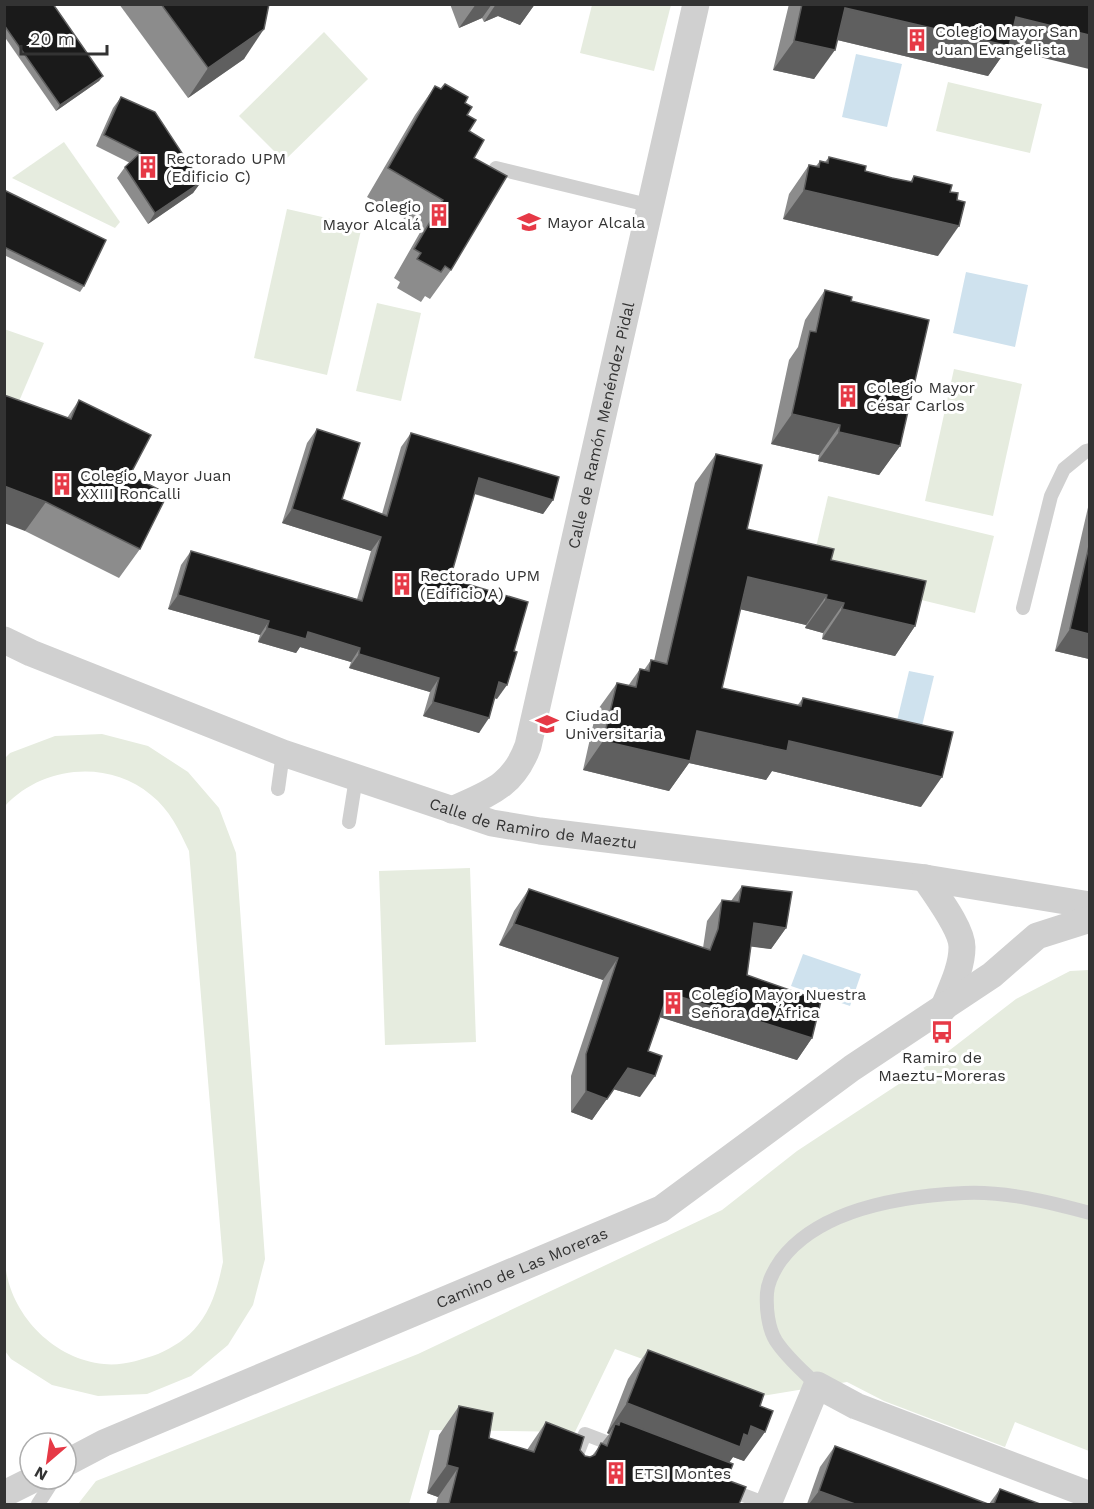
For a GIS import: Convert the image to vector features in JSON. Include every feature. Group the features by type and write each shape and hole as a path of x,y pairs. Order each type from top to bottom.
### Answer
{"street":[{"name":"Calle de Ramón Menéndez Pidal","path":"452,810 504,784 522,763 528,746 696,4"},
{"name":"Calle de Ramiro de Maeztu","path":"4,640 31,653 283,753 492,823 540,831 925,878 1089,905"},
{"path":"925,878 950,915 962,945 957,975 944,1009"},
{"name":"Camino de Las Moreras","path":"78,1457 136,1430 661,1209 852,1068 992,975 1037,936 1089,919"},
{"path":"767,1504 817,1384 856,1406 1089,1495"},
{"path":"4,1494 18,1487"}],"lane":[{"path":"496,168 652,206"},
{"path":"1023,608 1051,496 1064,469 1089,450"},
{"path":"278,789 283,753"},
{"path":"349,822 356,778"},
{"path":"817,1384 792,1361 775,1339 766,1308 768,1283 777,1266 792,1246 813,1229 851,1212 917,1198 965,1193 1021,1197 1089,1213"},
{"path":"573,1467 585,1434 628,1451"},
{"path":"713,1484 767,1504"},
{"path":"38,1504 46,1491"}],"shaded area":[{"path":"592,5 671,5 654,71 580,53"},
{"path":"324,32 368,79 284,161 239,116"},
{"path":"948,82 1042,104 1030,153 936,131"},
{"path":"64,142 120,222 115,228 12,178"},
{"path":"287,209 362,226 327,375 254,358"},
{"path":"377,303 421,313 401,401 356,391"},
{"path":"4,329 44,343 17,406 5,402"},
{"path":"954,369 1022,384 993,516 925,501"},
{"path":"828,496 994,536 975,613 810,573"},
{"path":"102,734 148,746 188,772 219,808 236,853 265,1259 253,1305 228,1345 191,1376 147,1394 98,1396 52,1385 11,1359 5,1351 5,1261 14,1298 36,1330 67,1353 104,1364 131,1362 158,1354 190,1334 211,1303 223,1262 189,851 164,807 134,783 115,776 96,772 56,775 37,782 5,806 5,758 10,753 55,736"},
{"path":"470,868 476,1042 385,1045 379,871"},
{"path":"1089,970 1089,1451 1015,1422 1005,1447 884,1401 847,1382 750,1398 615,1349 575,1432 430,1430 409,1504 78,1504 96,1481 418,1354 722,1210 797,1151 946,1053 1016,999 1070,971"}],"water":[{"path":"856,54 902,64 887,127 842,117"},
{"path":"966,272 1028,285 1015,347 953,333"},
{"path":"909,671 934,676 921,730 896,725"},
{"path":"803,954 861,974 850,1006 791,986"}],"building":[{"path":"4,4 53,4 103,76 60,105 4,25"},
{"path":"161,4 269,4 264,29 208,68"},
{"path":"802,4 1089,4 1089,35 1016,17 1009,46 845,8 835,50 794,41"},
{"name":"Colegio Mayor Alcalá","path":"445,84 468,97 465,103 472,107 467,115 476,120 469,131 484,140 474,158 507,176 451,270 445,266 441,272 417,259 421,253 414,249 443,200 388,168 435,86 441,89"},
{"name":"Rectorado UPM (Edificio C)","path":"121,97 155,112 201,182 155,213 125,167 140,153 104,135"},
{"path":"829,157 866,166 865,171 892,178 912,182 914,176 952,185 950,192 958,193 957,200 965,202 959,226 804,190 809,165 819,167 820,161 828,163"},
{"path":"4,190 106,240 84,286 4,247"},
{"name":"Colegio Mayor César Carlos","path":"825,290 852,297 851,301 929,320 900,446 839,432 840,425 792,414 810,331 816,332"},
{"path":"4,395 71,419 79,400 151,435 130,475 158,489 155,494 165,499 140,549 46,502 4,486"},
{"name":"Rectorado UPM (Edificio A)","path":"317,429 360,443 342,499 387,516 411,433 559,477 553,500 479,478 450,579 528,602 507,685 499,682 489,718 433,702 439,678 359,654 360,648 308,632 306,639 267,628 269,621 178,595 191,551 362,601 381,537 292,509"},
{"path":"716,454 762,465 747,529 834,549 831,560 926,581 915,626 842,609 844,603 826,599 827,595 748,577 722,688 801,706 803,698 953,732 942,777 789,741 787,751 697,731 690,761 603,741 617,683 636,687 640,669 649,671 651,660 667,664"},
{"path":"1089,546 1089,634 1070,629"},
{"path":"742,886 792,892 786,928 754,923 747,975 821,1001 812,1038 668,993 648,1051 662,1056 655,1076 628,1068 607,1099 586,1091 586,1054 618,958 514,924 529,889 710,950 718,929 722,900 739,902"},
{"path":"648,1350 764,1394 760,1406 773,1411 765,1432 751,1426 748,1436 744,1434 740,1447 627,1403"},
{"path":"459,1406 493,1413 489,1438 534,1452 546,1422 584,1437 580,1450 585,1456 590,1457 595,1455 601,1443 607,1446 615,1424 619,1425 620,1421 733,1464 727,1480 746,1487 739,1504 449,1504 458,1468 447,1465"},
{"path":"835,1446 988,1504 855,1504 819,1491"},
{"path":"1000,1489 1040,1504 994,1504"}],"place":[{"name":"Colegio Mayor San Juan Evangelista","path":"917,40"},
{"name":"Rectorado UPM (Edificio C)","path":"148,167"},
{"name":"Colegio Mayor Alcalá","path":"439,215"},
{"name":"Mayor Alcala","path":"529,222"},
{"name":"Colegio Mayor César Carlos","path":"848,396"},
{"name":"Colegio Mayor Juan XXIII Roncalli","path":"62,484"},
{"name":"Rectorado UPM (Edificio A)","path":"402,584"},
{"name":"Ciudad Universitaria","path":"547,724"},
{"name":"Colegio Mayor Nuestra Señora de África","path":"673,1003"},
{"name":"Ramiro de Maeztu-Moreras","path":"942,1032"},
{"name":"ETSI Montes","path":"616,1473"}]}
